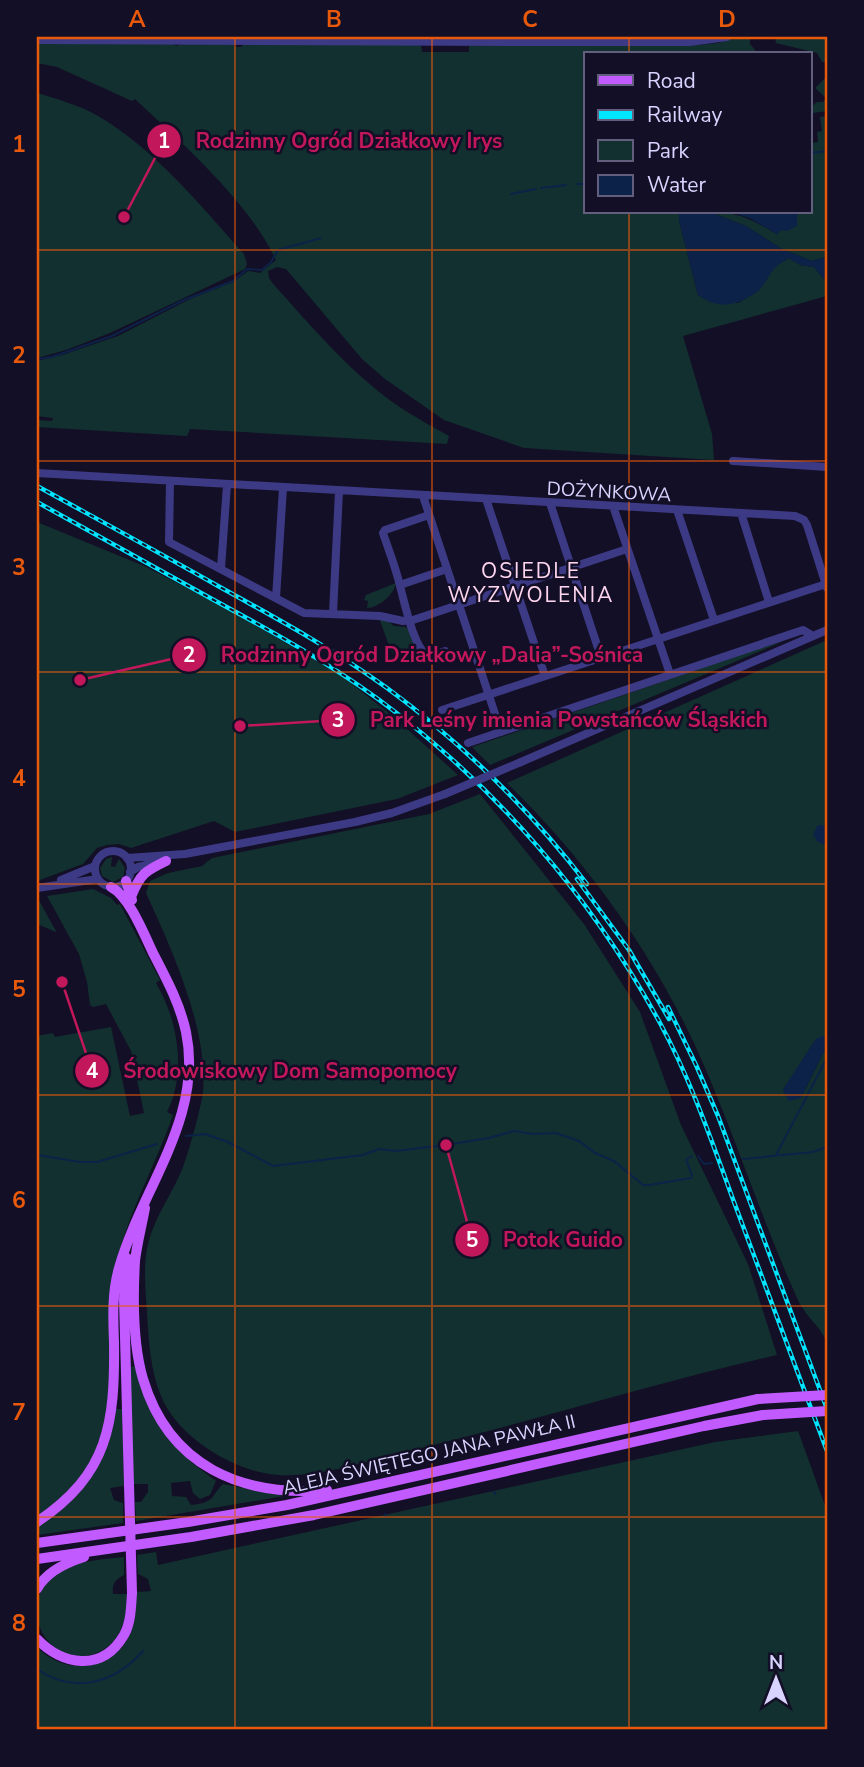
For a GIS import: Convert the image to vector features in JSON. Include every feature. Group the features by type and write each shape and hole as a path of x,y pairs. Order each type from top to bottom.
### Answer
{"main road":[{"path":"131,897 140,876 146,870 166,861"},
{"path":"37,1522 54,1510 81,1483 104,1443 113,1409 114,1295 119,1266 184,1107 188,1081 186,1032 178,1006 138,921 128,876"},
{"path":"111,887 119,893 138,921"},
{"path":"148,1197 135,1260 136,1335 142,1376 155,1410 175,1439 200,1463 243,1484 286,1492 362,1488"},
{"path":"37,1638 50,1652 68,1660 87,1661 102,1656 114,1647 124,1635 130,1617 132,1593 124,1299 128,1243"},
{"name":"ALEJA ŚWIĘTEGO JANA PAWŁA II","path":"37,1543 238,1514 758,1399 827,1395"},
{"name":"ALEJA ŚWIĘTEGO JANA PAWŁA II","path":"37,1559 203,1535 314,1515 704,1426 764,1415 827,1411"},
{"path":"37,1590 43,1579 55,1569 119,1547"}],"street":[{"path":"37,40 700,41 727,37"},
{"path":"733,461 827,467"},
{"name":"DOŻYNKOWA","path":"37,473 795,516 804,520 827,586"},
{"path":"170,481 169,542 304,612 380,616 408,621 627,549"},
{"path":"221,568 227,485"},
{"path":"276,598 283,488"},
{"path":"333,614 339,491"},
{"path":"423,496 501,732"},
{"path":"486,499 545,676"},
{"path":"550,503 601,657"},
{"path":"613,506 670,674"},
{"path":"677,510 713,620"},
{"path":"741,513 769,602"},
{"path":"429,515 383,533 400,585 408,621 424,654 427,656 445,650"},
{"path":"400,585 447,569"},
{"path":"442,710 713,620 827,586"},
{"path":"468,743 803,630 813,636"},
{"path":"41,887 88,871 95,866 100,856 110,851 127,858 185,854 392,813 445,794 827,630"},
{"path":"41,887 98,879 111,887 118,886 138,867 185,854"},
{"path":"127,858 128,876"},
{"path":"95,866 98,879"}],"green space":[{"path":"510,37 703,37 526,39"},
{"path":"750,37 750,44 755,52 584,52 584,214 679,214 698,295 738,303 758,291 772,268 789,258 800,265 814,267 827,283 827,296 683,336 712,434 714,460 524,448 444,420 385,379 362,359 286,269 277,267 268,271 269,278 333,350 390,400 449,436 447,444 190,429 187,436 37,427 37,420 52,421 53,418 37,416 37,361 118,336 190,299 233,282 248,271 260,273 276,260 264,238 232,195 135,99 132,101 57,67 37,63 37,43 174,43 176,46 184,43 234,43 235,47 244,44 417,45 421,46 422,52 469,52 469,46 689,46"},
{"path":"775,37 827,37 827,62 822,62 817,53 776,43"},
{"path":"827,76 827,111 813,113 812,106 826,98 815,88"},
{"path":"37,93 91,112 139,145 176,179 244,254 247,264 245,269 110,333 37,358"},
{"path":"827,116 827,257 812,261 782,249 746,226 715,214 741,216 777,234 781,230 797,226 797,214 812,214 812,143 818,142 817,132 822,131 820,117"},
{"path":"37,522 144,566 214,602 337,672 396,719 458,775 397,799 235,832 214,821 131,848 119,844 107,845 97,848 83,864 37,881"},
{"path":"396,583 385,600 367,608 368,601 364,600 366,595"},
{"path":"379,618 394,626 406,627 421,660 400,664 391,651"},
{"path":"827,640 827,826 825,825 817,841 827,846 827,1041 826,1038 816,1039 783,1091 801,1098 827,1045 827,1342 797,1298 707,1073 656,971 587,872 535,811 507,783"},
{"path":"784,641 490,765 472,747 766,646"},
{"path":"480,794 584,924 640,1012 681,1125 748,1264 777,1355 344,1468 312,1474 279,1475 245,1468 210,1450 180,1425 161,1396 152,1366 145,1281 147,1249 158,1217 179,1177 188,1151 202,1099 203,1067 200,1042 186,990 146,893 150,881 168,873 202,866 212,858 429,814"},
{"path":"112,857 111,866 115,867 119,859 125,868 123,877 113,882 102,876 100,868 106,859"},
{"path":"93,889 111,898 117,905 120,904 160,980 156,983 170,1013 177,1047 177,1081 167,1112 173,1115 131,1217 117,1259 112,1294 108,1399 100,1441 81,1478 37,1518 37,1036 53,1033 55,1037 111,1027 130,1116 144,1113 131,1051 106,1004 93,1007 90,1005 79,954 47,896"},
{"path":"37,897 56,931 56,932 37,924"},
{"path":"136,1366 140,1381 192,1463 216,1481 210,1495 200,1499 193,1493 190,1481 171,1483 172,1496 186,1497 191,1505 199,1504 211,1499 223,1484 285,1496 136,1521 135,1502 141,1502 148,1492 148,1484 133,1484 130,1367"},
{"path":"116,1409 122,1409 124,1486 110,1488 114,1500 123,1503 123,1523 37,1535 37,1526 49,1518 108,1442"},
{"path":"798,1431 827,1511 827,1730 37,1730 37,1647 59,1662 84,1666 108,1659 118,1651 132,1629 136,1592 151,1591 148,1579 138,1574 137,1555 156,1552 158,1565 715,1442"},
{"path":"124,1557 124,1575 113,1587 113,1594 127,1594 126,1613 120,1631 110,1644 98,1653 70,1655 57,1649 47,1640 40,1626 37,1610 45,1585 54,1576 73,1566 94,1560"}],"water":[{"path":"679,214 715,214 746,226 782,249 812,261 827,257 827,283 814,267 800,265 789,258 773,270 758,291 745,299 726,305 710,302 698,295"},
{"path":"736,214 797,214 797,226 787,231 781,230 777,234"},
{"path":"818,825 827,826 827,846 817,841 813,834"},
{"path":"822,1036 826,1038 827,1045 801,1098 789,1101 783,1091 785,1086 816,1039"}],"waterway":[{"path":"812,153 827,151"},
{"path":"577,184 584,184"},
{"path":"541,188 566,185"},
{"path":"511,194 536,189"},
{"path":"37,359 52,357 112,336 184,300 233,281 247,269 262,270 278,250 321,238"},
{"path":"776,1155 827,1058"},
{"path":"186,1136 205,1134 228,1142 273,1166 363,1155 379,1149 396,1151 446,1145 514,1131 556,1133 579,1141 595,1153 614,1161 643,1185 691,1178 686,1160 692,1156"},
{"path":"37,1155 97,1162 157,1144"},
{"path":"743,1159 813,1152 827,1147"},
{"path":"698,1156 704,1164 712,1163"},
{"path":"37,1669 65,1682 93,1682 120,1671 143,1651"}],"railway":[{"path":"37,486 283,622 387,688 442,731 494,779 542,830 587,884"},
{"path":"37,502 276,634 358,685 421,732 462,768 537,846 603,931 633,976 671,1045 709,1134 827,1451"},
{"path":"577,879 629,950 669,1019"},
{"path":"668,1007 718,1116 827,1409"}],"place":[{"name":"Rodzinny Ogród Działkowy Irys","path":"124,217"},
{"name":"Rodzinny Ogród Działkowy „Dalia”-Sośnica","path":"80,680"},
{"name":"Park Leśny imienia Powstańców Śląskich","path":"240,726"},
{"name":"Środowiskowy Dom Samopomocy","path":"62,982"},
{"name":"Potok Guido","path":"446,1145"}],"district":[{"name":"OSIEDLE WYZWOLENIA","path":"531,583"}]}
